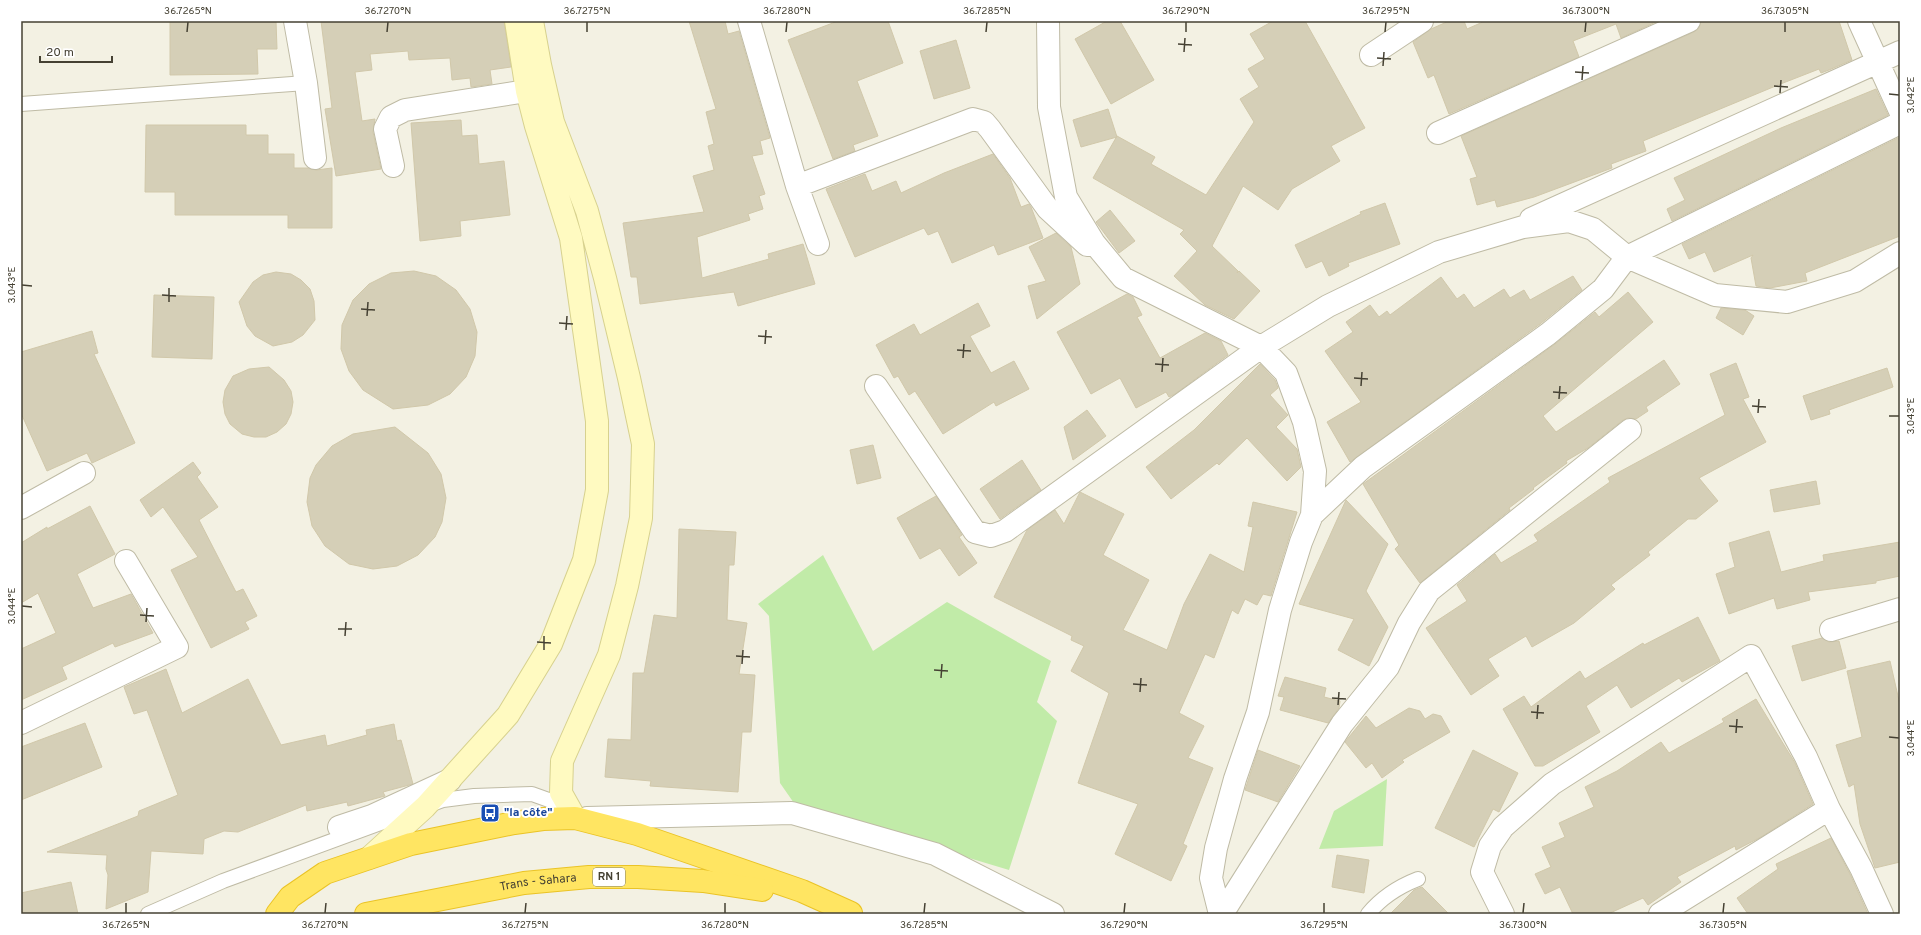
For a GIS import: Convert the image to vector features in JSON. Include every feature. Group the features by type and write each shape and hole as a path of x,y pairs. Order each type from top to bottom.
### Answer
{"highway":[{"path":"278,914 290,897 326,873 411,844 514,823 543,819 575,818 636,834 802,891 852,914"},
{"name":"Trans - Sahara","path":"366,914 524,883 589,877 631,877 703,881 754,888 786,894 852,914"}],"street":[{"path":"295,21 306,83 315,158"},
{"path":"369,858 425,807 508,715 551,644 584,560 597,490 597,421 571,238 544,154 528,91 516,21"},
{"path":"532,21 553,122 587,211 605,278 643,444 641,518 627,586 609,655 562,761 561,793 575,818 792,813 935,854 1054,914"},
{"path":"749,21 797,186 818,244"},
{"path":"1048,21 1049,107 1066,197 1094,243 1123,278"},
{"path":"1371,55 1422,21"},
{"path":"1438,133 1689,21"},
{"path":"1859,21 1900,111"},
{"path":"1494,236 1900,52"},
{"path":"393,166 385,129 391,117 405,110 528,91"},
{"path":"797,186 973,119 984,122 1048,209 1123,278 1261,346 1286,373 1304,422 1315,470 1312,515 1301,542 1280,610 1258,712 1235,779 1216,848 1211,878 1221,914"},
{"path":"1312,515 1363,467 1554,329 1603,289 1627,257 1900,123"},
{"path":"876,386 975,532 991,536 1006,531 1261,346 1328,306 1439,252 1524,227 1569,221 1593,229 1627,257 1715,295 1787,302 1855,281 1900,253"},
{"path":"1221,914 1342,724 1388,667 1409,623 1429,591 1630,430"},
{"path":"21,508 84,472"},
{"path":"21,723 177,648 126,561"},
{"path":"1831,630 1900,609"},
{"path":"1503,914 1482,872 1490,846 1503,827 1552,784 1751,656 1806,757 1829,809 1861,868 1882,914"},
{"path":"340,827 372,816 450,780"},
{"path":"1660,914 1829,809"}],"lane":[{"path":"21,104 306,83"},
{"path":"148,914 223,881 443,800 474,796 532,794 557,803 575,818"},
{"path":"1368,914 1374,907 1403,885 1418,879"}],"green space":[{"path":"823,555 873,651 947,602 1051,661 1037,702 1057,721 1009,870 796,806 780,783 769,616 758,604"},
{"path":"1387,779 1383,846 1319,849 1334,811"}],"building":[{"path":"170,21 276,21 277,49 257,49 258,74 170,75"},
{"path":"321,21 504,21 511,67 490,70 492,84 471,87 470,78 452,80 450,58 409,60 408,51 370,54 372,70 355,72 362,121 375,119 373,132 381,169 336,176 325,109 332,108"},
{"path":"689,21 725,21 728,34 739,31 770,138 760,141 763,154 752,156 765,194 759,196 763,209 748,214 750,220 697,237 702,278 769,259 768,254 803,244 815,284 738,306 734,292 640,304 637,277 631,277 623,223 704,212 693,176 714,170 708,146 714,144 706,112 716,109"},
{"path":"838,21 888,21 903,63 857,81 878,136 853,145 855,151 833,159 788,40"},
{"path":"1107,21 1120,21 1154,80 1111,104 1075,39"},
{"path":"1273,21 1305,21 1365,128 1331,146 1340,161 1292,189 1278,210 1243,186 1212,246 1238,271 1237,273 1239,271 1260,291 1234,319 1205,305 1174,276 1197,251 1180,234 1184,230 1093,178 1117,136 1155,157 1151,164 1206,195 1254,122 1240,99 1259,87 1248,69 1265,59 1250,34"},
{"path":"1449,21 1464,21 1467,29 1485,21 1658,21 1621,38 1616,24 1573,41 1579,57 1449,114 1434,75 1428,78 1413,42 1431,29"},
{"path":"1701,21 1839,21 1852,60 1821,73 1819,69 1643,141 1646,151 1611,164 1612,168 1534,197 1497,207 1495,200 1477,205 1470,179 1477,177 1461,136 1694,32 1699,28"},
{"path":"956,40 970,88 934,99 920,51"},
{"path":"1876,89 1888,115 1672,221 1667,209 1685,200 1674,178 1781,128"},
{"path":"1108,109 1117,137 1081,147 1073,120"},
{"path":"461,120 462,136 477,135 479,164 504,161 510,215 460,221 461,236 420,241 411,123"},
{"path":"146,125 246,125 246,135 268,135 268,154 294,154 294,168 308,168 316,170 332,168 332,228 288,228 288,215 175,215 175,192 145,192"},
{"path":"1900,137 1900,236 1805,273 1807,281 1770,288 1756,286 1751,258 1753,255 1714,272 1705,252 1689,259 1682,244"},
{"path":"993,154 1010,178 1021,207 1029,204 1031,207 1043,238 998,255 994,245 952,263 938,231 928,235 924,228 855,257 826,189 865,174 872,191 896,181 901,193 944,173"},
{"path":"1385,203 1400,244 1348,263 1349,266 1329,276 1322,261 1306,268 1295,245 1361,214 1360,212"},
{"path":"1110,210 1135,241 1119,253 1096,222"},
{"path":"1056,233 1071,247 1080,284 1037,319 1028,286 1046,281 1029,247"},
{"path":"414,271 436,276 456,290 470,309 477,332 475,356 466,377 450,394 428,405 393,409 363,390 349,371 341,349 342,325 353,300 369,284 391,273"},
{"path":"276,272 291,274 301,280 310,289 314,301 315,320 303,335 292,342 273,346 255,336 247,326 239,302 253,282 263,275"},
{"path":"1573,276 1582,290 1540,324 1350,462 1327,422 1361,402 1325,351 1353,332 1346,322 1370,305 1379,317 1387,311 1390,315 1441,277 1457,299 1464,294 1474,308 1504,289 1510,298 1524,290 1530,300"},
{"path":"1628,292 1653,322 1543,416 1556,432 1664,360 1680,384 1646,407 1648,411 1636,419 1628,418 1623,420 1588,448 1566,461 1567,463 1533,488 1534,489 1509,508 1510,510 1420,583 1395,549 1399,545 1363,484 1555,344 1595,312 1599,317"},
{"path":"1127,294 1133,297 1142,315 1137,317 1160,358 1205,333 1221,341 1228,355 1175,394 1169,397 1166,392 1136,408 1120,378 1091,394 1057,332"},
{"path":"154,295 214,297 212,359 152,357"},
{"path":"978,303 990,326 970,336 991,373 1014,361 1029,389 996,406 994,402 943,434 915,391 909,395 898,376 894,378 876,345 914,324 920,335"},
{"path":"1721,308 1745,310 1754,316 1743,335 1716,318"},
{"path":"92,331 98,353 94,354 135,443 92,463 87,453 47,471 21,413 21,352"},
{"path":"1736,363 1749,397 1743,399 1766,442 1699,478 1718,501 1696,519 1688,519 1648,552 1650,555 1611,585 1615,589 1574,623 1532,647 1526,636 1488,659 1499,676 1471,695 1426,628 1467,601 1457,585 1495,554 1501,563 1538,541 1534,535 1610,482 1608,478 1725,415 1710,374"},
{"path":"1260,364 1275,380 1278,388 1270,395 1288,415 1276,427 1297,449 1301,467 1287,481 1247,438 1219,465 1217,463 1171,499 1146,467 1194,430"},
{"path":"269,367 284,380 291,391 293,402 291,414 286,424 277,432 266,437 254,437 242,434 230,424 225,414 223,402 225,390 233,376 249,369"},
{"path":"1887,368 1893,387 1829,410 1830,414 1811,420 1803,396"},
{"path":"1087,410 1106,436 1073,460 1064,427"},
{"path":"395,427 428,453 441,474 446,498 442,522 435,537 418,555 397,566 373,569 349,564 325,546 312,526 307,502 310,478 316,465 332,446 353,434"},
{"path":"873,445 881,478 857,484 850,450"},
{"path":"1022,460 1041,490 1000,519 980,489"},
{"path":"193,462 201,473 197,477 218,507 199,520 236,592 243,589 257,616 245,622 249,629 211,648 171,570 198,557 163,507 151,517 140,500"},
{"path":"1816,481 1820,504 1774,512 1770,490"},
{"path":"1080,492 1124,514 1103,555 1149,580 1123,630 1167,650 1184,604 1210,554 1244,572 1253,527 1248,526 1253,502 1297,512 1271,596 1263,594 1257,605 1245,599 1238,614 1232,610 1214,658 1205,654 1179,713 1204,726 1188,758 1213,768 1183,844 1187,846 1171,881 1115,854 1138,804 1078,783 1109,693 1071,671 1084,646 1071,640 1072,636 994,597 1027,530 1055,510 1064,524"},
{"path":"936,496 962,535 959,537 977,563 959,576 940,548 920,559 897,518"},
{"path":"1346,500 1388,544 1366,591 1388,627 1369,666 1338,650 1354,619 1299,604"},
{"path":"90,506 115,554 77,574 93,608 131,594 153,633 115,647 113,643 62,667 67,679 21,700 21,649 56,633 38,593 21,603 21,543 47,527 47,529"},
{"path":"679,529 736,532 734,565 729,565 727,620 747,623 739,674 755,675 751,732 742,732 738,792 650,786 651,781 605,777 608,739 631,740 633,673 644,673 654,615 677,618"},
{"path":"1769,531 1781,572 1824,561 1823,555 1900,542 1900,576 1876,581 1876,583 1808,592 1810,600 1777,609 1774,598 1729,614 1716,574 1735,567 1729,543"},
{"path":"1698,617 1720,661 1682,682 1679,678 1631,708 1617,685 1586,706 1600,732 1543,766 1535,766 1503,709 1524,696 1531,707 1580,671 1585,679 1643,643 1644,645"},
{"path":"1822,638 1829,642 1839,641 1846,668 1802,681 1792,646"},
{"path":"1890,661 1900,705 1900,862 1875,868 1860,824 1854,784 1849,787 1836,745 1862,737 1847,671"},
{"path":"166,669 182,713 248,679 281,745 325,735 327,746 367,735 366,730 394,724 397,741 401,740 413,784 383,792 385,796 348,806 347,802 307,811 306,805 238,832 224,831 204,839 203,854 151,851 148,892 106,909 108,875 106,869 107,855 47,852 138,816 139,811 178,795 147,710 134,714 124,687"},
{"path":"1285,677 1326,688 1324,697 1340,701 1339,708 1328,723 1280,710 1284,697 1278,696"},
{"path":"1756,699 1795,763 1813,804 1761,837 1736,850 1735,846 1677,877 1681,882 1648,905 1643,898 1608,914 1573,914 1560,887 1545,894 1535,874 1551,867 1542,847 1565,837 1559,823 1594,807 1585,787 1617,771 1661,742 1669,753 1724,722 1722,719"},
{"path":"1409,708 1420,711 1425,719 1433,714 1441,716 1450,732 1402,760 1404,762 1382,778 1372,763 1366,768 1345,742 1366,716 1376,728"},
{"path":"85,723 102,767 21,800 21,747"},
{"path":"1258,750 1300,766 1278,802 1245,790"},
{"path":"1473,750 1518,773 1499,812 1493,809 1474,847 1435,828"},
{"path":"1831,838 1850,874 1868,914 1748,914 1737,898 1778,869 1776,864"},
{"path":"1337,855 1369,860 1364,893 1332,887"},
{"path":"71,882 78,914 21,914 21,893"},
{"path":"1422,887 1449,914 1390,914 1414,890"}],"place":[{"name":"\"la côte\"","path":"490,813"}]}
